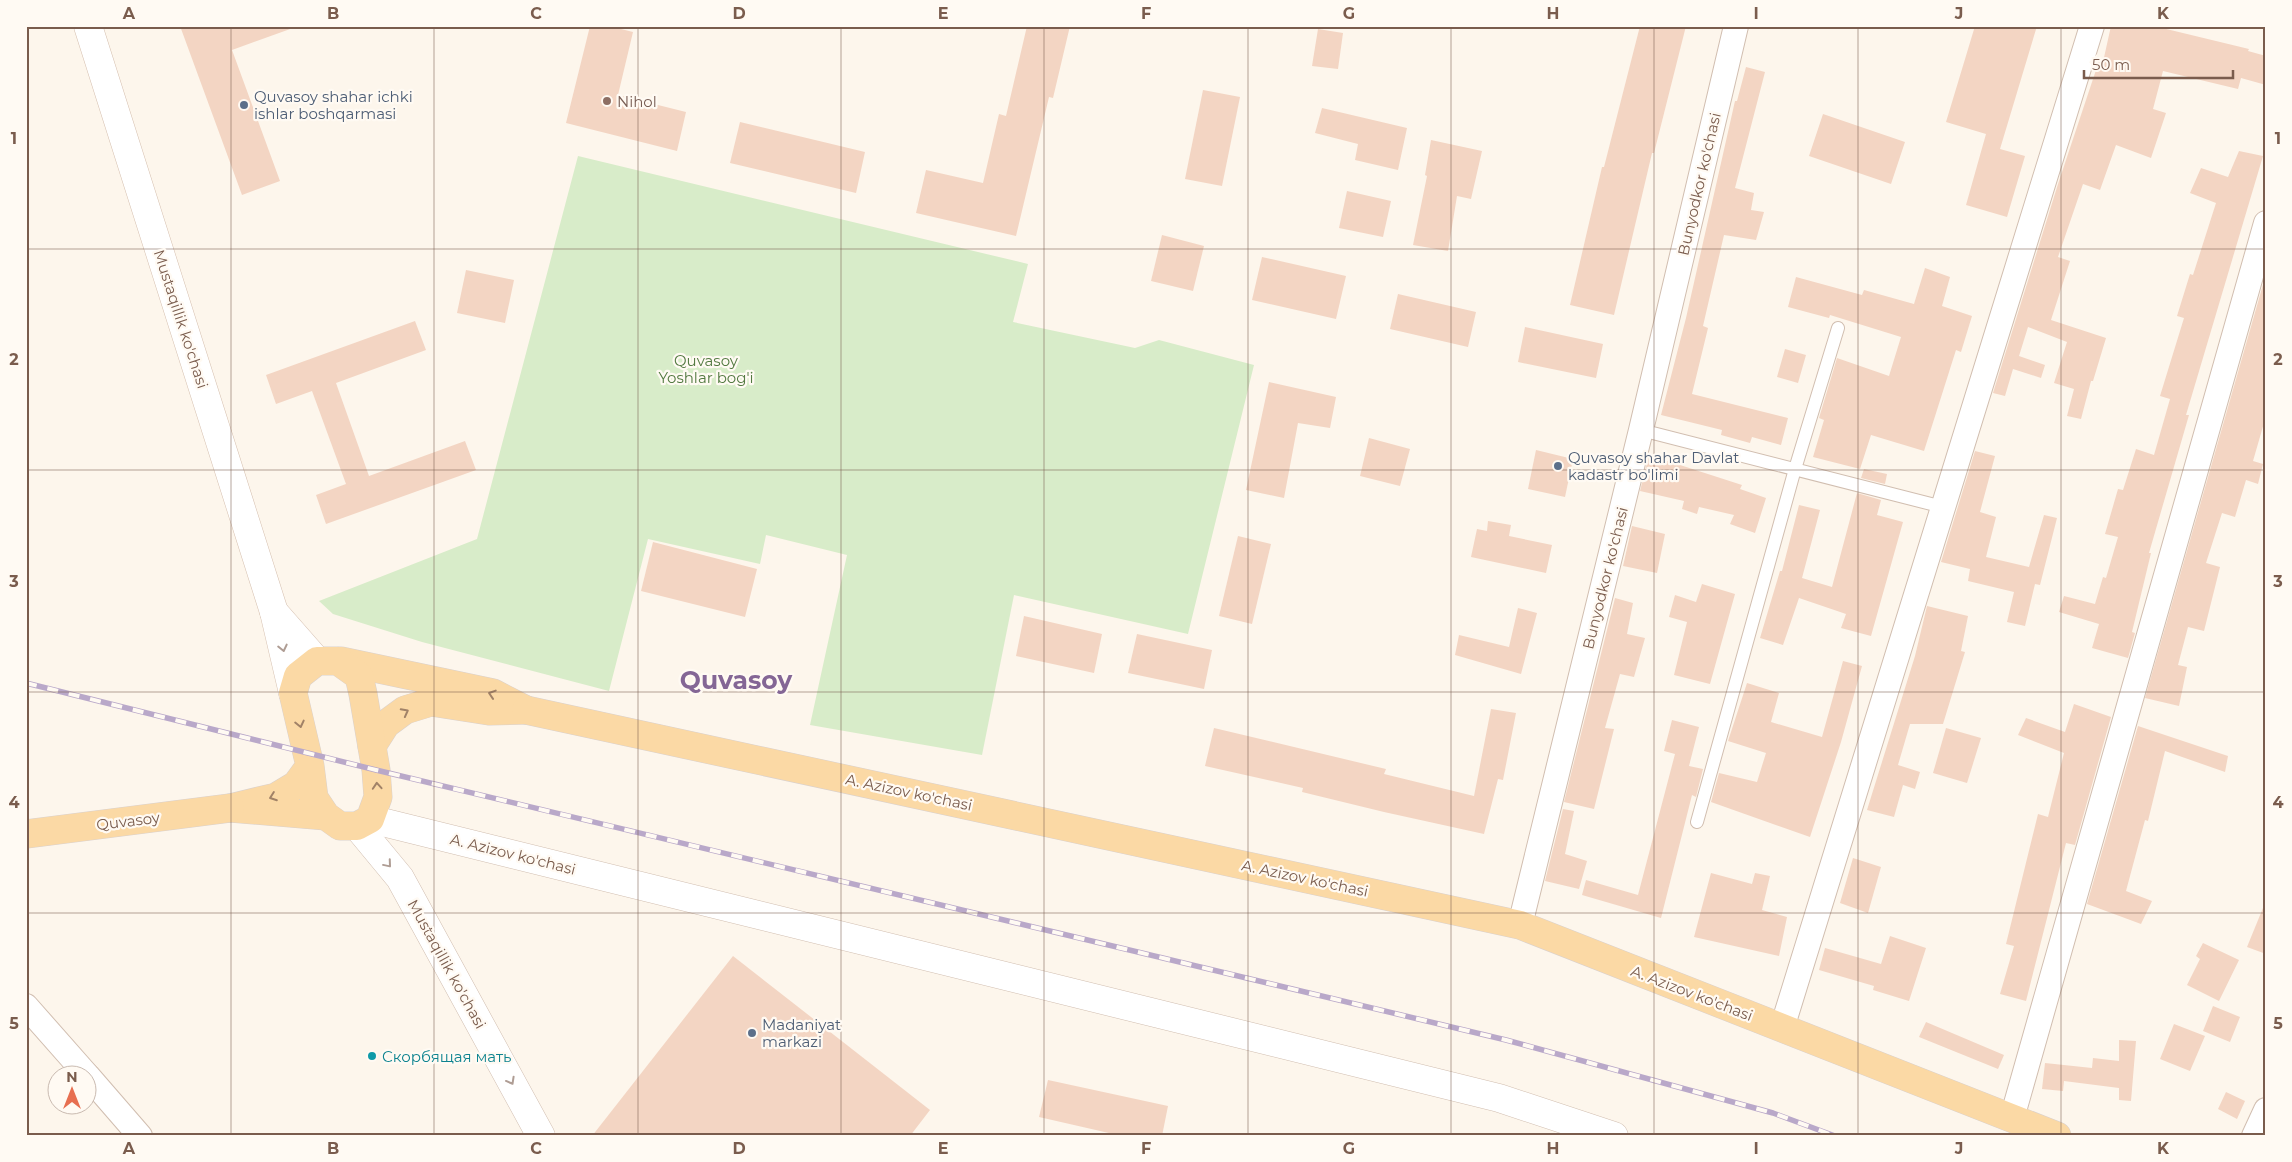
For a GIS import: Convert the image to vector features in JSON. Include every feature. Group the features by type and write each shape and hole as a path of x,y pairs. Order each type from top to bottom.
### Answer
{"main road":[{"path":"328,661 359,676 372,746 378,797 364,823 340,826 326,816 314,798 310,766 293,693 298,676 328,661 493,693 526,710"},
{"path":"372,746 386,724 405,710 431,702 489,711 526,710"},
{"name":"A. Azizov ko'chasi","path":"526,710 1520,925 2057,1136"},
{"path":"230,808 276,797 296,785 310,766"},
{"path":"230,808 326,816"},
{"name":"Quvasoy","path":"26,834 230,808"}],"street":[{"name":"Mustaqillik ko'chasi","path":"88,26 274,612 293,693"},
{"name":"Bunyodkor ko'chasi","path":"1520,925 1641,430 1736,26"},
{"path":"1782,1028 2092,26"},
{"path":"2012,1118 2266,223"},
{"path":"274,612 328,661"},
{"name":"Mustaqillik ko'chasi","path":"364,823 400,878 541,1136"},
{"name":"A. Azizov ko'chasi","path":"364,823 1498,1098 1614,1136"},
{"path":"26,1006 77,1064"},
{"path":"98,1088 140,1136"},
{"path":"2254,1136 2266,1110"}],"lane":[{"path":"1697,822 1795,469 1838,328"},
{"path":"1641,430 1943,507"}],"green space":[{"name":"Quvasoy Yoshlar bog'i","path":"578,156 1028,264 1013,322 1135,348 1159,340 1254,365 1188,634 1014,595 982,755 810,725 847,555 766,535 760,564 648,539 609,691 422,642 333,614 319,601 477,539"}],"building":[{"path":"180,26 293,26 293,28 232,50 280,181 242,195"},
{"path":"590,26 609,26 633,32 618,95 686,112 677,151 566,123"},
{"path":"1027,26 1070,26 1053,98 1049,97 1016,236 916,213 926,170 983,183 999,114 1006,116"},
{"path":"1640,26 1686,26 1654,153 1652,153 1614,315 1570,305 1602,167 1604,167"},
{"path":"1975,26 2037,26 2000,149 2025,156 2007,217 1966,205 1986,134 1946,122"},
{"path":"2111,26 2154,26 2249,49 2248,51 2266,56 2266,85 2241,78 2238,89 2163,71 2153,109 2166,113 2151,158 2116,145 2100,190 2083,184 2058,257 2070,261 2051,320 2106,338 2093,381 2091,381 2081,419 2067,416 2074,389 2054,383 2067,342 2028,327 2019,356 2045,365 2041,378 2013,369 2005,396 1993,393 2058,184 2099,61 2103,62"},
{"path":"1318,29 1343,33 1338,69 1312,66"},
{"path":"1746,67 1765,72 1735,188 1754,193 1751,210 1764,212 1756,240 1724,235 1703,326 1708,328 1692,394 1788,418 1781,445 1752,437 1750,443 1721,435 1722,430 1661,415 1686,318 1735,101 1737,101"},
{"path":"1203,90 1240,97 1222,186 1185,179"},
{"path":"1322,108 1407,128 1398,170 1355,160 1358,144 1315,133"},
{"path":"1823,114 1905,142 1891,184 1809,156"},
{"path":"740,122 865,152 856,193 730,163"},
{"path":"1431,140 1482,151 1471,199 1457,196 1448,251 1413,245 1427,176 1425,175"},
{"path":"2239,151 2263,156 2186,415 2189,415 2149,553 2151,553 2132,632 2135,633 2128,658 2092,648 2099,624 2059,612 2064,596 2095,604 2103,577 2106,578 2118,537 2105,534 2118,489 2123,490 2136,449 2154,455 2170,399 2160,396 2184,318 2177,316 2190,274 2193,275 2216,203 2190,193 2201,168 2228,177"},
{"path":"1347,191 1391,201 1383,237 1339,228"},
{"path":"1162,235 1204,246 1193,291 1151,281"},
{"path":"1262,257 1346,276 1336,319 1252,300"},
{"path":"1925,268 1950,277 1942,306 1972,316 1961,352 1956,350 1924,451 1871,435 1860,469 1813,457 1824,420 1819,418 1837,358 1889,376 1901,337 1830,315 1829,318 1788,307 1796,277 1862,295 1864,290 1914,304"},
{"path":"466,270 514,280 505,323 457,313"},
{"path":"2266,274 2266,416 2253,461 2263,464 2258,484 2246,480 2235,517 2222,513 2206,563 2220,567 2204,631 2188,627 2178,665 2187,667 2179,706 2145,698"},
{"path":"1398,294 1476,312 1468,347 1390,329"},
{"path":"415,321 426,350 336,383 369,476 465,441 476,470 326,524 316,495 346,484 312,391 276,404 266,375"},
{"path":"1525,327 1603,344 1596,378 1518,362"},
{"path":"1785,349 1806,355 1798,383 1777,377"},
{"path":"1269,382 1336,397 1330,428 1298,423 1284,498 1246,490"},
{"path":"1369,438 1410,449 1400,486 1360,476"},
{"path":"1536,450 1573,459 1565,497 1528,489"},
{"path":"1975,451 1995,456 1980,512 1996,517 1986,557 2029,567 2044,515 2057,518 2040,585 2035,584 2025,626 2007,622 2014,592 1968,581 1970,569 1941,562"},
{"path":"1649,455 1742,485 1740,489 1766,498 1755,533 1730,524 1734,515 1699,507 1697,514 1682,509 1684,501 1640,491"},
{"path":"1864,469 1887,474 1885,484 1861,478"},
{"path":"1857,493 1881,500 1877,515 1903,522 1871,636 1841,628 1846,614 1799,598 1783,645 1760,638 1780,571 1782,571 1799,505 1820,510 1802,578 1832,587"},
{"path":"1488,521 1511,525 1509,536 1552,545 1546,573 1471,557 1477,529 1487,531"},
{"path":"1632,526 1665,534 1657,573 1623,566"},
{"path":"1238,536 1271,544 1252,624 1219,616"},
{"path":"653,542 757,569 745,617 641,591"},
{"path":"1702,584 1735,594 1710,684 1674,675 1687,622 1669,617 1675,595 1696,602"},
{"path":"1615,598 1633,603 1627,634 1645,638 1634,677 1620,674 1605,728 1614,729 1594,809 1564,802"},
{"path":"1927,606 1968,616 1961,651 1965,652 1943,724 1910,724 1898,765 1920,772 1915,789 1903,785 1894,817 1867,810 1915,656"},
{"path":"1518,608 1537,613 1521,674 1455,655 1459,635 1509,647"},
{"path":"1024,616 1102,634 1094,673 1016,656"},
{"path":"1137,634 1212,650 1204,689 1128,673"},
{"path":"1843,661 1862,666 1841,742 1810,837 1711,802 1719,773 1757,782 1766,753 1728,741 1747,683 1779,693 1771,722 1822,737"},
{"path":"2074,704 2111,717 2075,845 2066,843 2026,1001 2000,994 2014,946 2006,944 2038,814 2048,817 2064,753 2018,735 2026,718 2065,732"},
{"path":"1491,709 1516,713 1503,780 1498,779 1484,834 1384,812 1302,792 1303,788 1205,766 1214,728 1386,769 1384,774 1474,796"},
{"path":"1672,720 1699,727 1689,766 1703,769 1696,797 1692,795 1661,918 1582,895 1586,880 1638,895 1675,754 1664,751"},
{"path":"2138,726 2228,756 2225,772 2165,751 2148,821 2145,820 2126,891 2152,901 2141,924 2087,904"},
{"path":"1946,728 1981,738 1967,783 1933,773"},
{"path":"1563,809 1574,811 1565,854 1587,861 1579,889 1545,881"},
{"path":"1853,858 1881,867 1868,913 1840,903"},
{"path":"1711,873 1752,884 1755,873 1770,876 1762,910 1787,917 1779,956 1694,937"},
{"path":"2266,903 2266,954 2247,947"},
{"path":"1890,936 1926,948 1909,1001 1873,990 1874,986 1819,970 1825,948 1881,964"},
{"path":"2203,943 2239,960 2219,1001 2187,985 2200,959 2196,956"},
{"name":"Madaniyat markazi","path":"733,956 930,1110 910,1136 592,1136"},
{"path":"2213,1006 2240,1017 2230,1042 2203,1031"},
{"path":"1926,1022 2004,1055 1998,1069 1919,1037"},
{"path":"2174,1024 2205,1036 2190,1071 2160,1059"},
{"path":"2119,1040 2136,1041 2131,1101 2119,1100 2119,1088 2064,1081 2063,1091 2042,1089 2045,1063 2092,1068 2093,1058 2119,1061"},
{"path":"1048,1080 1168,1106 1162,1136 1122,1136 1039,1117"},
{"path":"2226,1092 2245,1101 2237,1119 2218,1109"}],"railway":[{"path":"26,683 376,770 1506,1040 1773,1113 1835,1136"}],"place":[{"name":"Nihol","path":"607,101"},
{"name":"Quvasoy shahar ichki ishlar boshqarmasi","path":"244,105"},
{"name":"Quvasoy shahar Davlat kadastr bo'limi","path":"1558,466"},
{"name":"Madaniyat markazi","path":"752,1033"},
{"name":"Скорбящая мать","path":"372,1056"}],"district":[{"name":"Quvasoy","path":"736,680"}]}
